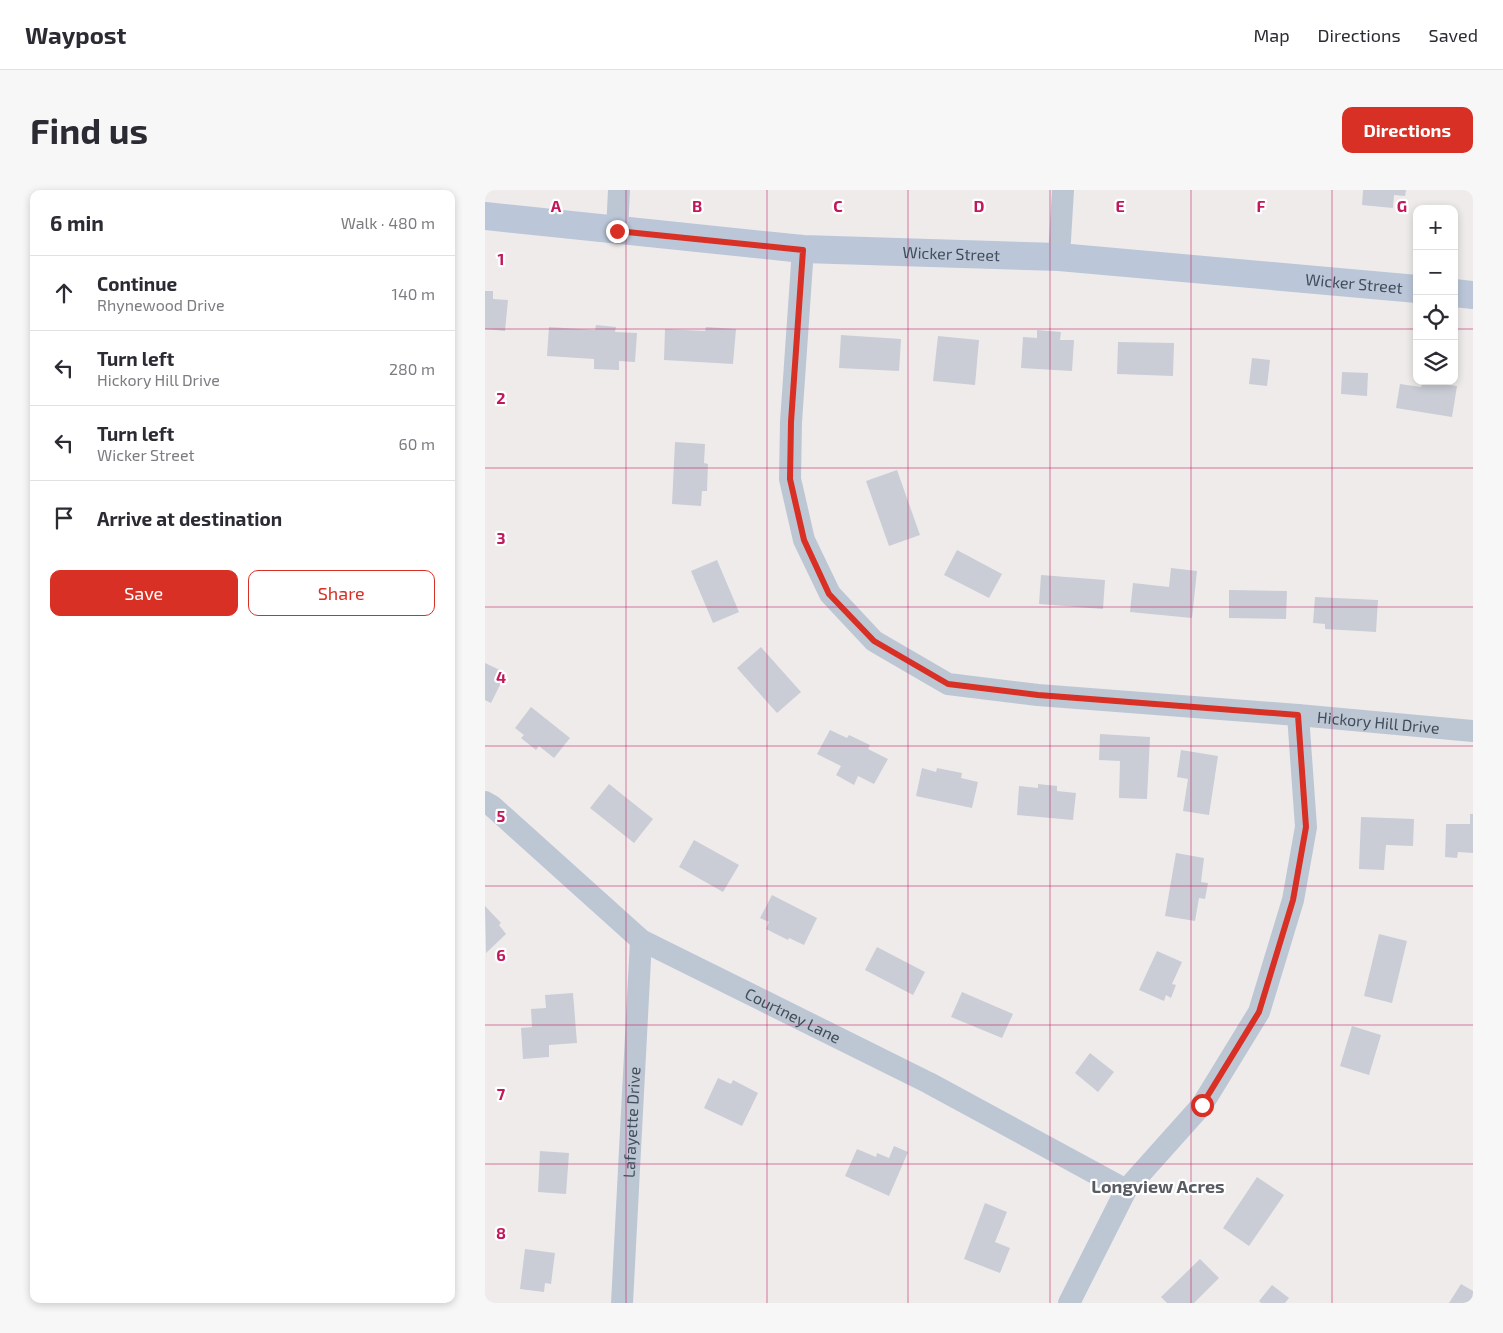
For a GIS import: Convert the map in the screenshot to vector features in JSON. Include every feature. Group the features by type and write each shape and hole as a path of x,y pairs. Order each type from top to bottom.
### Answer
{"main road":[{"name":"Wicker Street","path":"485,216 803,250 1059,257 1413,289"},
{"path":"1458,293 1473,295"}],"street":[{"path":"617,231 619,190"},
{"path":"1059,257 1063,190"},
{"name":"Hickory Hill Drive","path":"803,250 791,422 790,479 804,540 829,594 874,641 948,684 1038,695 1298,715 1473,731"},
{"path":"1069,1303 1127,1190 1202,1105 1259,1012 1293,900 1306,827 1298,715"},
{"name":"Courtney Lane","path":"485,802 641,940 929,1084 1127,1190"},
{"name":"Lafayette Drive","path":"622,1303 641,940"}],"building":[{"path":"1363,190 1406,190 1405,196 1394,195 1393,208 1362,205"},
{"path":"485,291 493,291 493,299 508,300 505,331 485,329"},
{"path":"596,325 616,327 615,332 637,333 635,362 619,361 619,370 594,369 594,359 547,356 549,327 595,330"},
{"path":"706,327 736,329 733,364 664,360 665,329 705,331"},
{"path":"1037,330 1061,332 1060,340 1074,340 1072,371 1021,368 1023,337 1037,338"},
{"path":"841,335 901,339 899,371 839,368"},
{"path":"938,336 979,340 975,385 933,381"},
{"path":"1118,342 1174,343 1173,376 1117,374"},
{"path":"1252,358 1270,360 1267,386 1249,384"},
{"path":"1342,372 1368,373 1367,396 1341,394"},
{"path":"1400,384 1421,387 1421,385 1457,386 1452,417 1396,408"},
{"path":"675,442 705,444 704,463 708,464 707,491 702,491 701,506 672,504"},
{"path":"897,470 920,535 889,546 866,481"},
{"path":"957,550 1002,574 989,598 944,575"},
{"path":"717,560 739,612 713,623 691,571"},
{"path":"1171,568 1197,571 1192,618 1130,612 1133,583 1169,587"},
{"path":"1041,575 1105,580 1103,609 1039,604"},
{"path":"1229,590 1287,591 1286,619 1229,618"},
{"path":"1315,597 1378,600 1376,632 1325,629 1325,624 1313,623"},
{"path":"761,647 801,692 777,713 737,668"},
{"path":"485,663 506,673 491,703 485,700"},
{"path":"531,707 570,738 554,758 539,746 536,750 521,738 524,735 515,728"},
{"path":"830,730 847,738 849,735 870,745 868,749 888,759 874,784 858,776 854,785 836,775 841,766 817,754"},
{"path":"1100,734 1150,737 1147,799 1119,798 1120,761 1099,760"},
{"path":"1181,750 1218,756 1209,815 1183,811 1188,779 1177,777"},
{"path":"922,768 936,772 937,768 962,773 961,778 978,782 972,808 916,796"},
{"path":"609,784 653,819 634,843 590,808"},
{"path":"1038,784 1057,786 1057,791 1076,793 1073,820 1017,815 1019,786 1038,788"},
{"path":"1470,814 1473,814 1473,853 1458,852 1457,858 1445,857 1446,824 1470,824"},
{"path":"1361,817 1414,819 1413,846 1386,845 1384,870 1359,869"},
{"path":"694,840 739,865 723,892 679,867"},
{"path":"1176,853 1204,858 1201,882 1208,883 1205,899 1199,898 1195,921 1165,916"},
{"path":"772,895 817,918 804,945 789,938 788,940 766,929 769,922 760,918"},
{"path":"485,906 501,923 499,925 506,934 486,953"},
{"path":"1379,934 1407,941 1392,1003 1364,996"},
{"path":"877,947 925,972 913,995 865,970"},
{"path":"1157,951 1182,962 1172,984 1176,985 1171,998 1166,995 1164,1001 1139,990"},
{"path":"962,992 1013,1014 1002,1038 951,1017"},
{"path":"573,993 577,1043 549,1045 549,1057 523,1059 521,1028 532,1027 531,1009 546,1008 545,995"},
{"path":"1352,1026 1381,1035 1369,1075 1340,1066"},
{"path":"1090,1053 1114,1072 1098,1092 1075,1073"},
{"path":"718,1078 731,1084 733,1080 758,1093 742,1126 704,1108"},
{"path":"894,1146 908,1152 889,1196 845,1176 857,1149 876,1157 877,1153 889,1158"},
{"path":"540,1151 569,1153 566,1194 538,1192"},
{"path":"1257,1177 1284,1195 1249,1246 1223,1228"},
{"path":"985,1203 1007,1212 995,1242 1010,1248 1000,1273 964,1259"},
{"path":"525,1249 555,1253 551,1284 545,1283 544,1292 520,1289"},
{"path":"1200,1259 1219,1278 1194,1303 1167,1303 1161,1297"},
{"path":"1461,1284 1473,1291 1473,1303 1449,1303"},
{"path":"1272,1285 1289,1298 1285,1303 1261,1303 1259,1301"}],"district":[{"name":"Longview Acres","path":"1158,1187"}],"route":[{"path":"617,231 803,250 791,422 790,479 804,540 829,594 874,641 948,684 1038,695 1298,715 1306,827 1293,900 1259,1012 1202,1105"}]}
